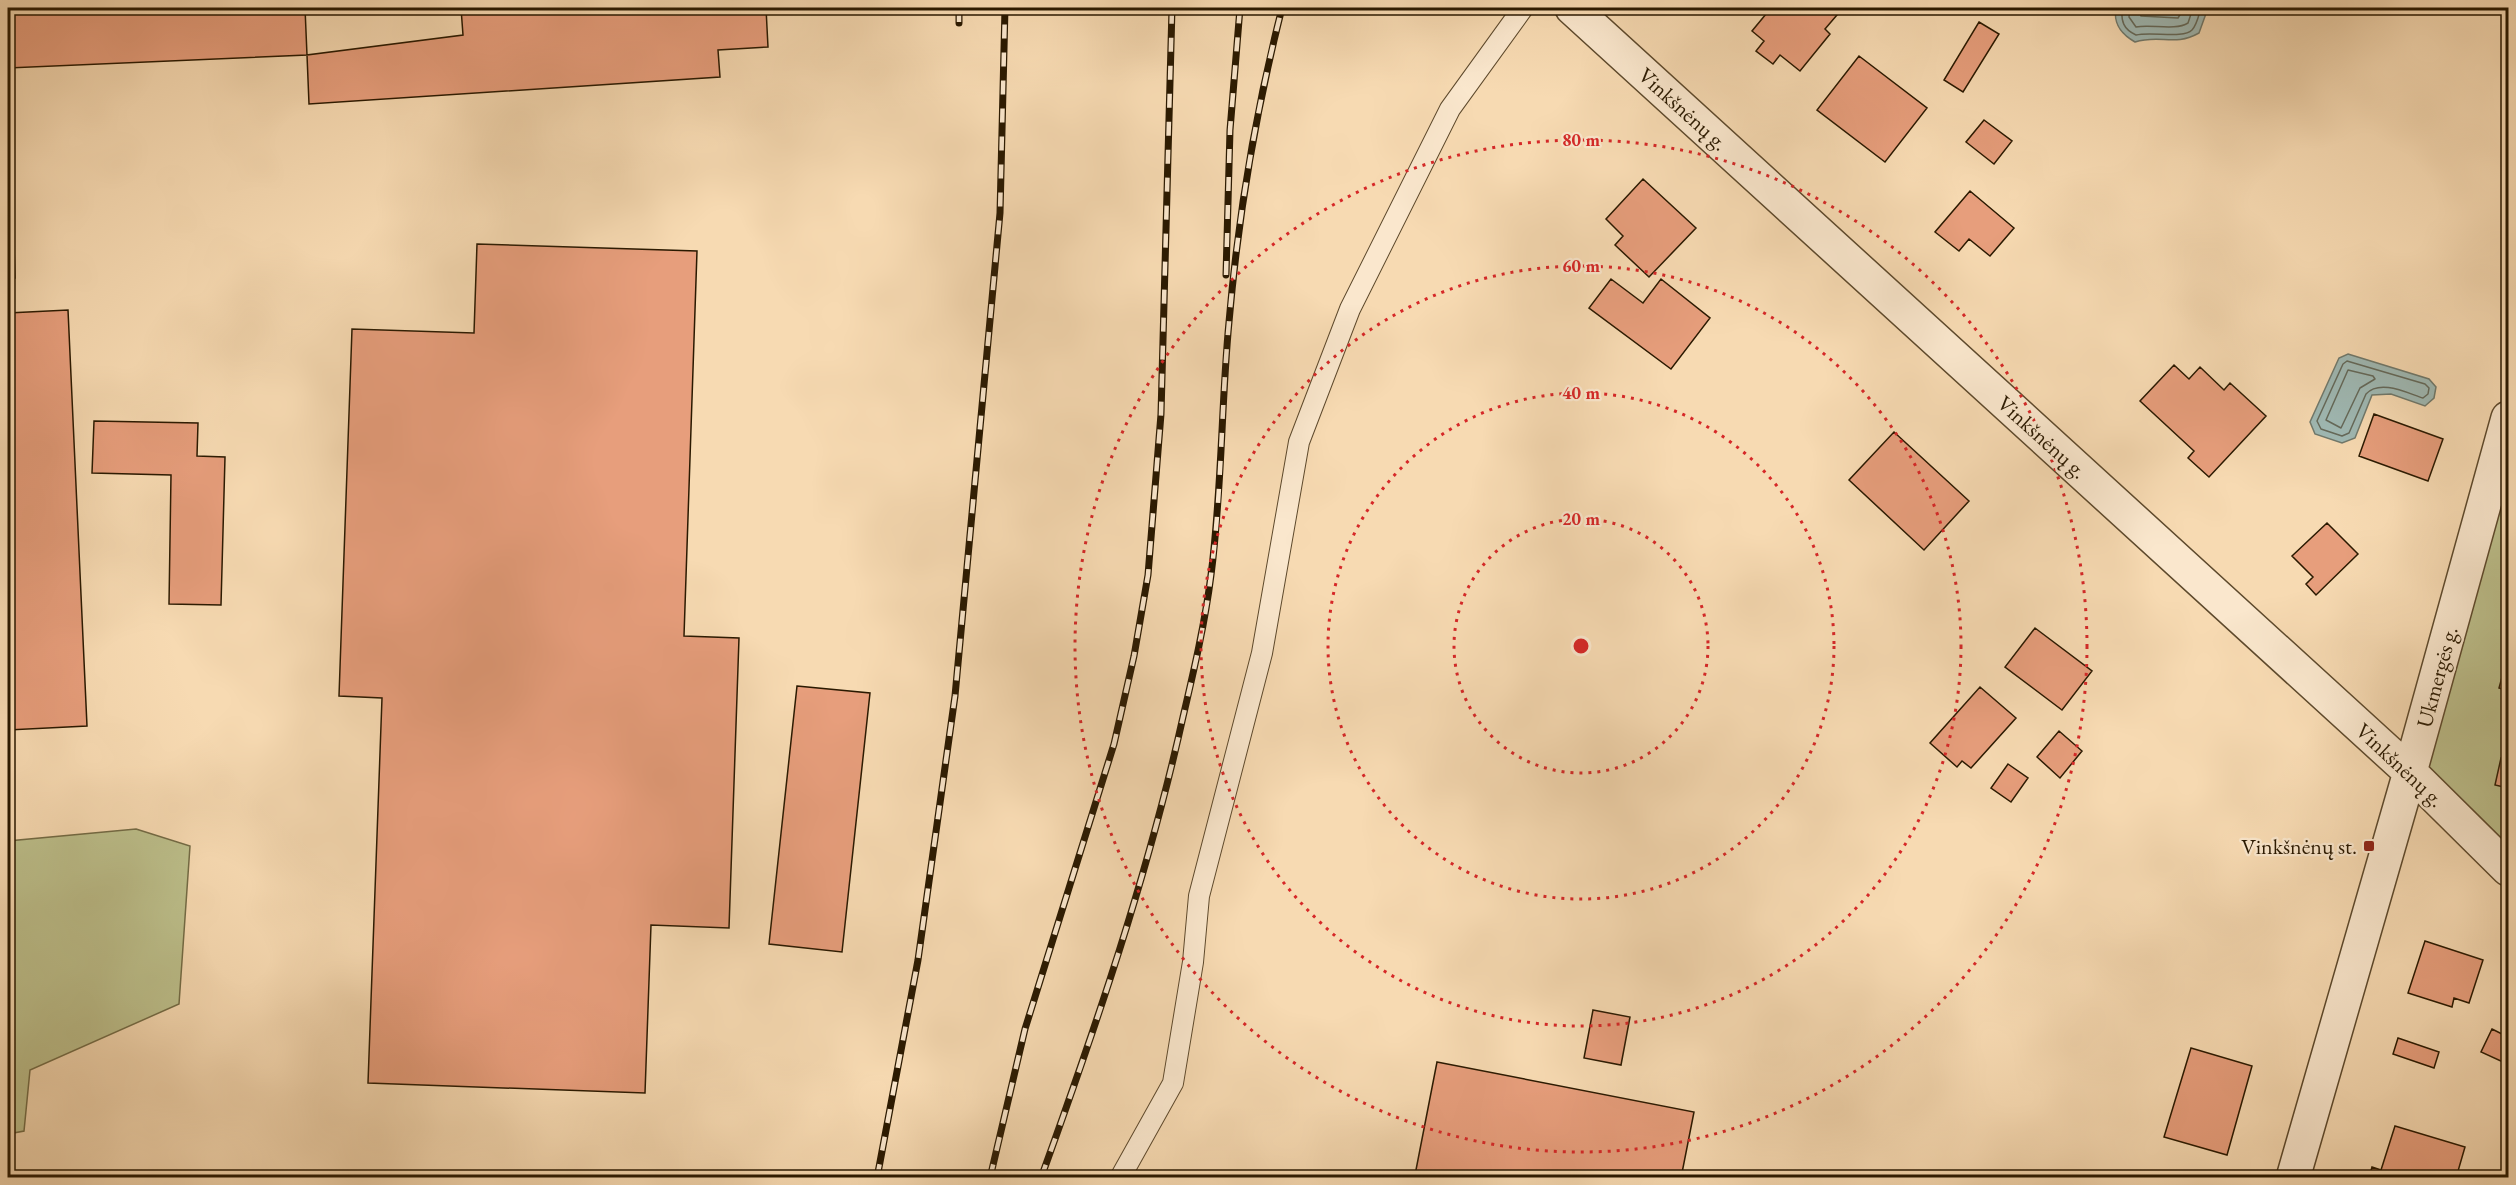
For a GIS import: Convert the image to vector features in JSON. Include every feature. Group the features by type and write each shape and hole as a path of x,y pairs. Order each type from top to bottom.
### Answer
{"street":[{"name":"Vinkšnėnų g.","path":"1572,8 2410,772 2508,869"},
{"name":"Ukmergės g.","path":"2293,1178 2410,772 2508,418"}],"lane":[{"path":"1120,1178 1173,1083 1193,962 1199,896 1262,653 1299,442 1350,309 1450,109 1523,8"}],"green space":[{"path":"2508,418 2508,869 2410,772"},
{"path":"136,829 190,846 179,1004 30,1070 24,1131 8,1134 8,841"}],"water":[{"path":"2116,8 2208,8 2199,33 2175,40 2152,39 2135,42 2119,28 2115,14"},
{"path":"2348,354 2429,379 2436,387 2434,398 2425,406 2391,394 2372,395 2355,438 2342,443 2315,434 2310,422 2339,358"}],"building":[{"path":"8,8 305,8 307,55 8,68"},
{"path":"461,8 766,8 768,47 718,50 720,77 309,104 307,55 463,35"},
{"path":"1771,8 1779,8 1783,11 1786,8 1843,8 1825,29 1830,34 1800,71 1780,55 1773,64 1756,51 1764,41 1752,31"},
{"path":"1979,22 1999,34 1963,92 1944,80"},
{"path":"1859,56 1927,108 1885,162 1817,110"},
{"path":"1984,120 2012,141 1994,164 1966,142"},
{"path":"1643,179 1696,228 1649,277 1615,245 1623,236 1606,219"},
{"path":"8,180 12,180 15,278 8,278"},
{"path":"1970,191 2014,228 1990,256 1969,239 1959,251 1935,232"},
{"path":"477,244 697,251 684,636 739,638 729,928 651,925 645,1093 368,1083 382,698 339,696 352,329 474,333"},
{"path":"1611,279 1643,303 1661,279 1710,318 1671,369 1589,308"},
{"path":"68,310 87,726 8,730 8,313"},
{"path":"2174,365 2189,379 2200,367 2224,390 2230,383 2266,416 2209,477 2188,458 2194,451 2140,401"},
{"path":"2374,414 2443,439 2428,481 2359,456"},
{"path":"94,421 198,423 197,456 225,457 221,605 169,604 171,475 92,473"},
{"path":"1894,432 1969,501 1924,550 1849,480"},
{"path":"2327,523 2358,554 2316,595 2306,584 2313,577 2292,556"},
{"path":"2035,628 2092,671 2062,710 2005,667"},
{"path":"2508,659 2508,691 2499,688"},
{"path":"797,686 870,693 842,952 769,944"},
{"path":"1980,687 2016,718 1971,768 1962,761 1957,767 1930,743"},
{"path":"2059,731 2082,751 2060,778 2037,757"},
{"path":"2501,758 2508,760 2508,788 2495,785"},
{"path":"2008,764 2028,778 2011,802 1991,788"},
{"path":"2425,941 2483,960 2469,1003 2454,998 2452,1007 2408,993"},
{"path":"1593,1010 1630,1017 1621,1065 1584,1058"},
{"path":"2492,1029 2508,1037 2508,1052 2503,1062 2481,1052"},
{"path":"2398,1038 2439,1052 2434,1068 2393,1054"},
{"path":"2191,1048 2252,1066 2227,1155 2164,1137"},
{"path":"1437,1062 1694,1112 1681,1178 1429,1178 1415,1175"},
{"path":"2395,1126 2465,1147 2456,1178 2369,1178 2372,1167 2381,1170"}],"railway":[{"path":"959,8 959,23"},
{"path":"877,1178 918,960 955,696 1000,213 1005,8"},
{"path":"990,1178 1025,1029 1114,744 1134,656 1148,575 1161,414 1172,8"},
{"path":"1226,275 1230,130 1240,8"},
{"path":"1041,1178 1120,950 1154,834 1199,646 1215,543 1226,354 1237,243 1256,124 1282,8"}],"place":[{"name":"Vinkšnėnų st.","path":"2369,846"}]}
